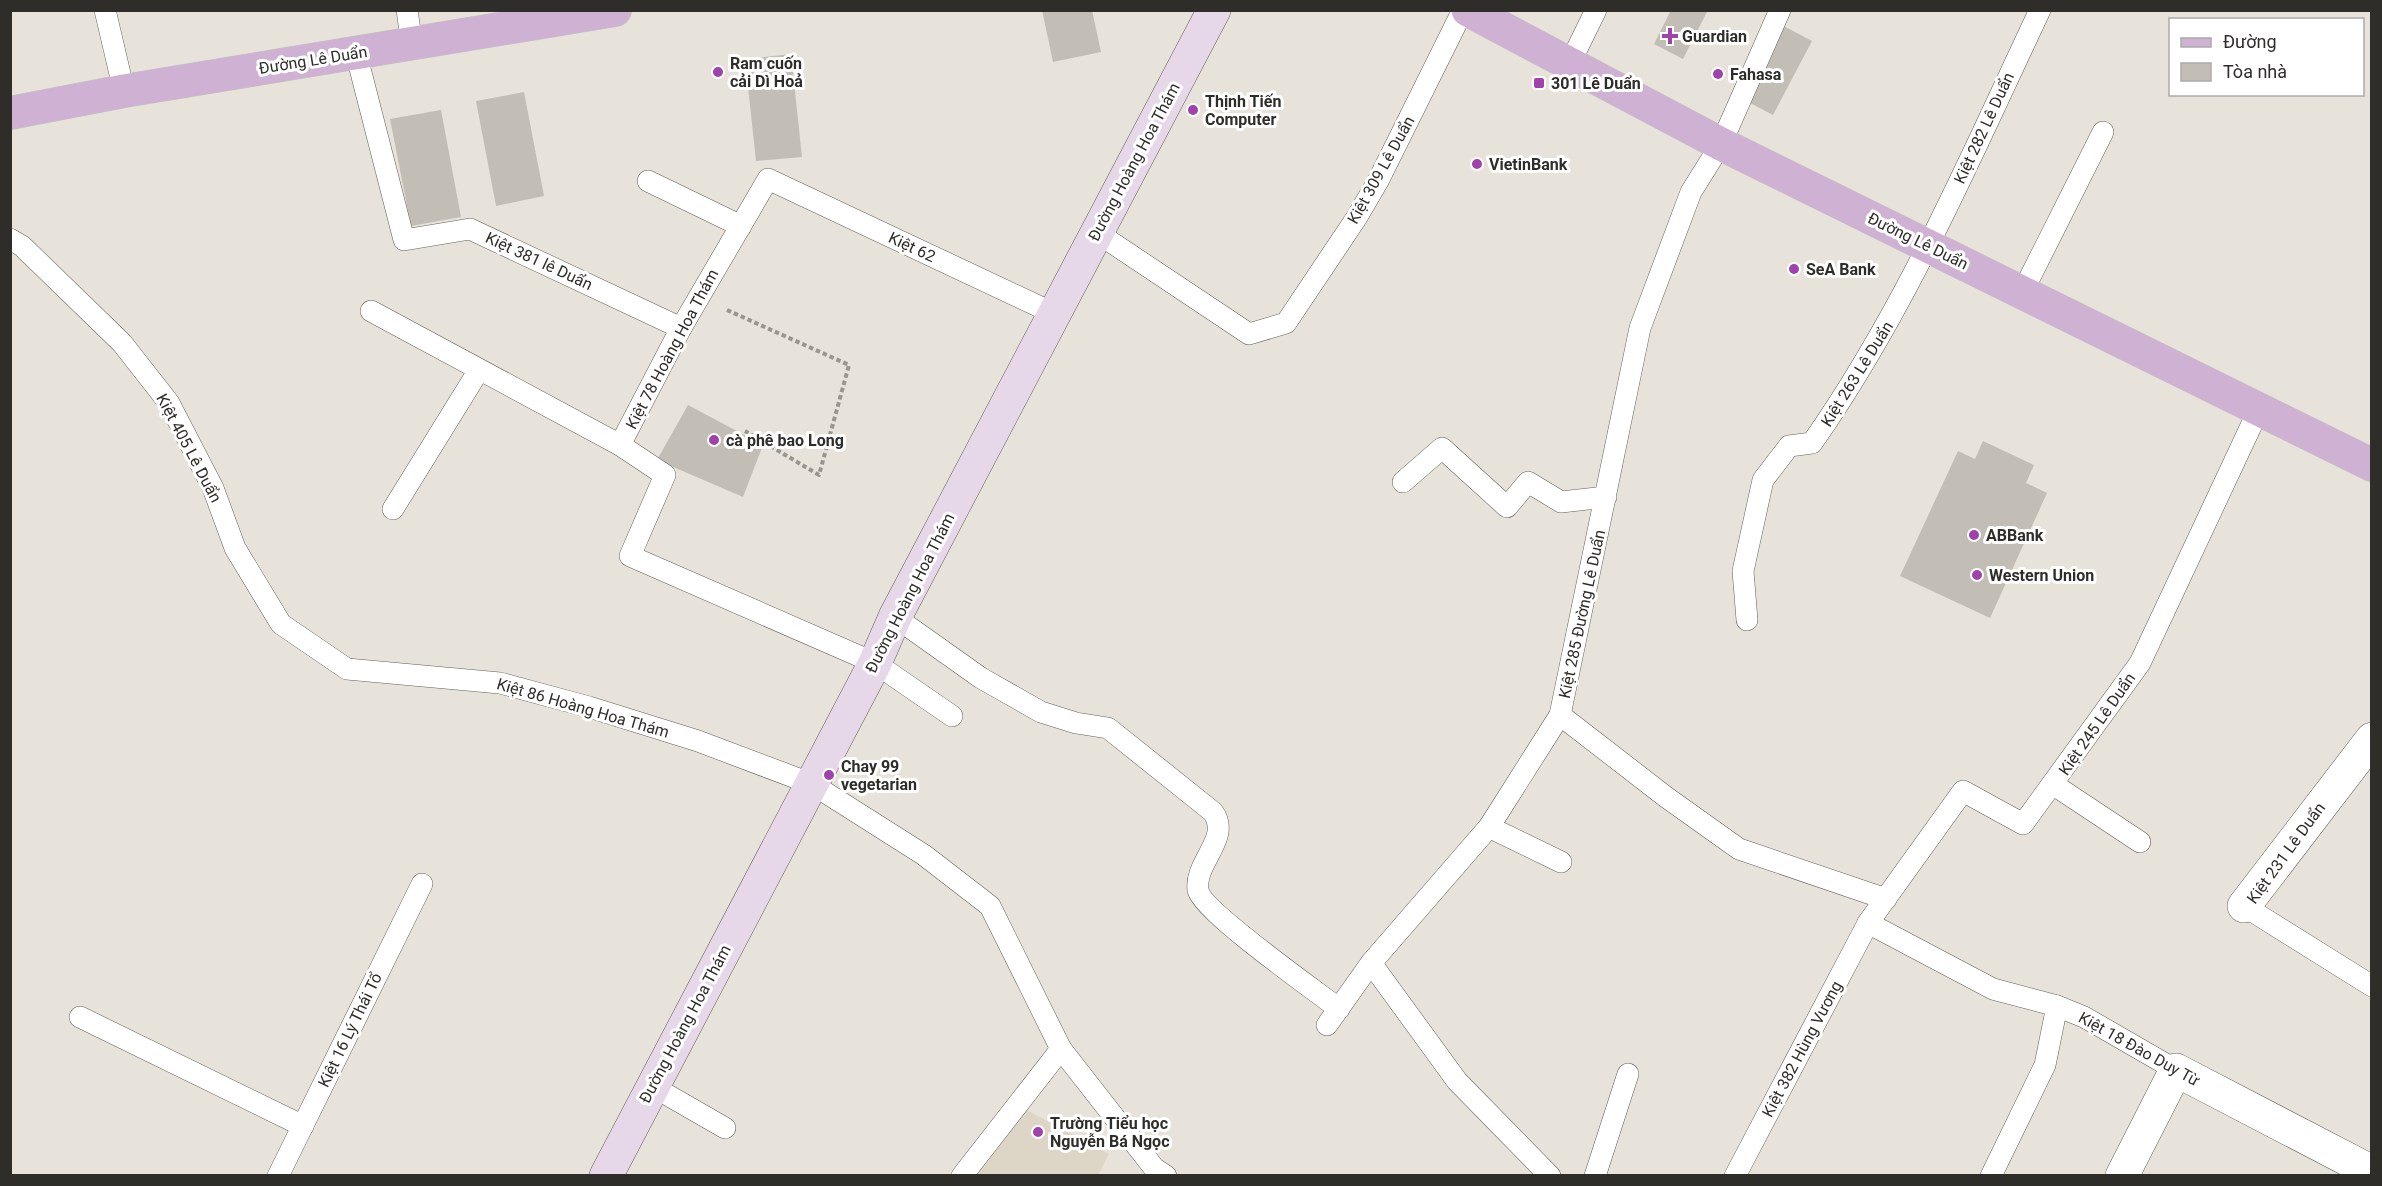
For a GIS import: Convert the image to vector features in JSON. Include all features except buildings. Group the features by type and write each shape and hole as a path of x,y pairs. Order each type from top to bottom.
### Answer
{"main road":[{"name":"Đường Lê Duẩn","path":"10,113 124,91 615,10"},
{"name":"Đường Hoàng Hoa Thám","path":"606,1176 875,663 895,617 1214,10"},
{"name":"Đường Lê Duẩn","path":"1468,10 1721,144 2372,465"}],"street":[{"name":"Kiệt 231 Lê Duẩn","path":"2244,906 2372,739"},
{"path":"2134,1172 2176,1071"},
{"name":"Kiệt 18 Đào Duy Từ","path":"2176,1071 2372,1172"}],"lane":[{"path":"105,10 124,91"},
{"path":"407,10 412,45"},
{"name":"Kiệt 309 Lê Duẩn","path":"1096,232 1249,334 1286,323 1369,198 1463,10"},
{"path":"1570,63 1596,10"},
{"name":"Kiệt 285 Đường Lê Duẩn","path":"895,617 981,678 1041,712 1076,723 1108,728 1214,812 1219,826 1217,841 1200,870 1198,890 1201,897 1221,918 1333,1017 1371,963 1489,826 1560,715 1640,328 1691,192 1721,144 1780,10"},
{"name":"Kiệt 282 Lê Duẩn","path":"1928,246 2040,10"},
{"name":"Kiệt 381 lê Duẩn","path":"356,53 404,240 470,229 681,328"},
{"path":"2022,293 2103,132"},
{"name":"Kiệt 78 Hoàng Hoa Thám","path":"768,179 681,328 620,445 665,475 630,556 875,663"},
{"name":"Kiệt 62","path":"768,179 1055,314"},
{"path":"648,181 741,226"},
{"name":"Kiệt 405 Lê Duẩn","path":"10,239 22,246 122,343 169,403 213,488 235,548 281,624 347,669"},
{"name":"Kiệt 263 Lê Duẩn","path":"1747,620 1743,571 1763,480 1789,446 1812,443 1861,371 1895,313 1928,246"},
{"path":"371,310 620,445"},
{"path":"393,509 479,370"},
{"name":"Kiệt 245 Lê Duẩn","path":"1868,923 1963,791 2023,824 2054,785 2072,756 2140,663 2259,409"},
{"path":"1403,482 1442,448 1507,507 1528,482 1561,502 1605,496"},
{"path":"875,663 952,716"},
{"name":"Kiệt 86 Hoàng Hoa Thám","path":"347,669 500,683 589,707 698,741 812,784 924,855 990,906 1061,1049 1154,1168 1166,1176"},
{"path":"1560,715 1666,797 1739,849 1886,899"},
{"path":"2054,785 2140,842"},
{"path":"1489,826 1561,862"},
{"name":"Kiệt 16 Lý Thái Tổ","path":"278,1176 422,884"},
{"name":"Kiệt 231 Lê Duẩn","path":"2244,906 2372,986"},
{"name":"Kiệt 18 Đào Duy Từ","path":"1868,923 1993,988 2057,1006 2110,1030 2176,1071"},
{"name":"Kiệt 382 Hùng Vương","path":"1735,1176 1868,923"},
{"path":"1371,963 1457,1081 1550,1176"},
{"path":"1991,1176 2045,1065 2057,1006"},
{"path":"81,1017 303,1126"},
{"path":"962,1176 1061,1049"},
{"path":"1595,1176 1628,1074"},
{"path":"652,1086 725,1128"}],"path":[{"path":"681,328 728,310 849,365 819,475 745,431"}],"shaded area":[{"name":"Trường Tiểu học Nguyễn Bá Ngọc","path":"1027,1110 1109,1154 1098,1175 974,1176"}],"place":[{"name":"Guardian","path":"1670,36"},
{"name":"Ram cuốn cải Dì Hoả","path":"718,72"},
{"name":"Fahasa","path":"1718,74"},
{"name":"301 Lê Duẩn","path":"1539,83"},
{"name":"Thịnh Tiến Computer","path":"1193,110"},
{"name":"VietinBank","path":"1477,164"},
{"name":"SeA Bank","path":"1794,269"},
{"name":"cà phê bao Long","path":"714,440"},
{"name":"ABBank","path":"1974,535"},
{"name":"Western Union","path":"1977,575"},
{"name":"Chay 99 vegetarian","path":"829,775"},
{"name":"Trường Tiểu học Nguyễn Bá Ngọc","path":"1038,1132"}]}
